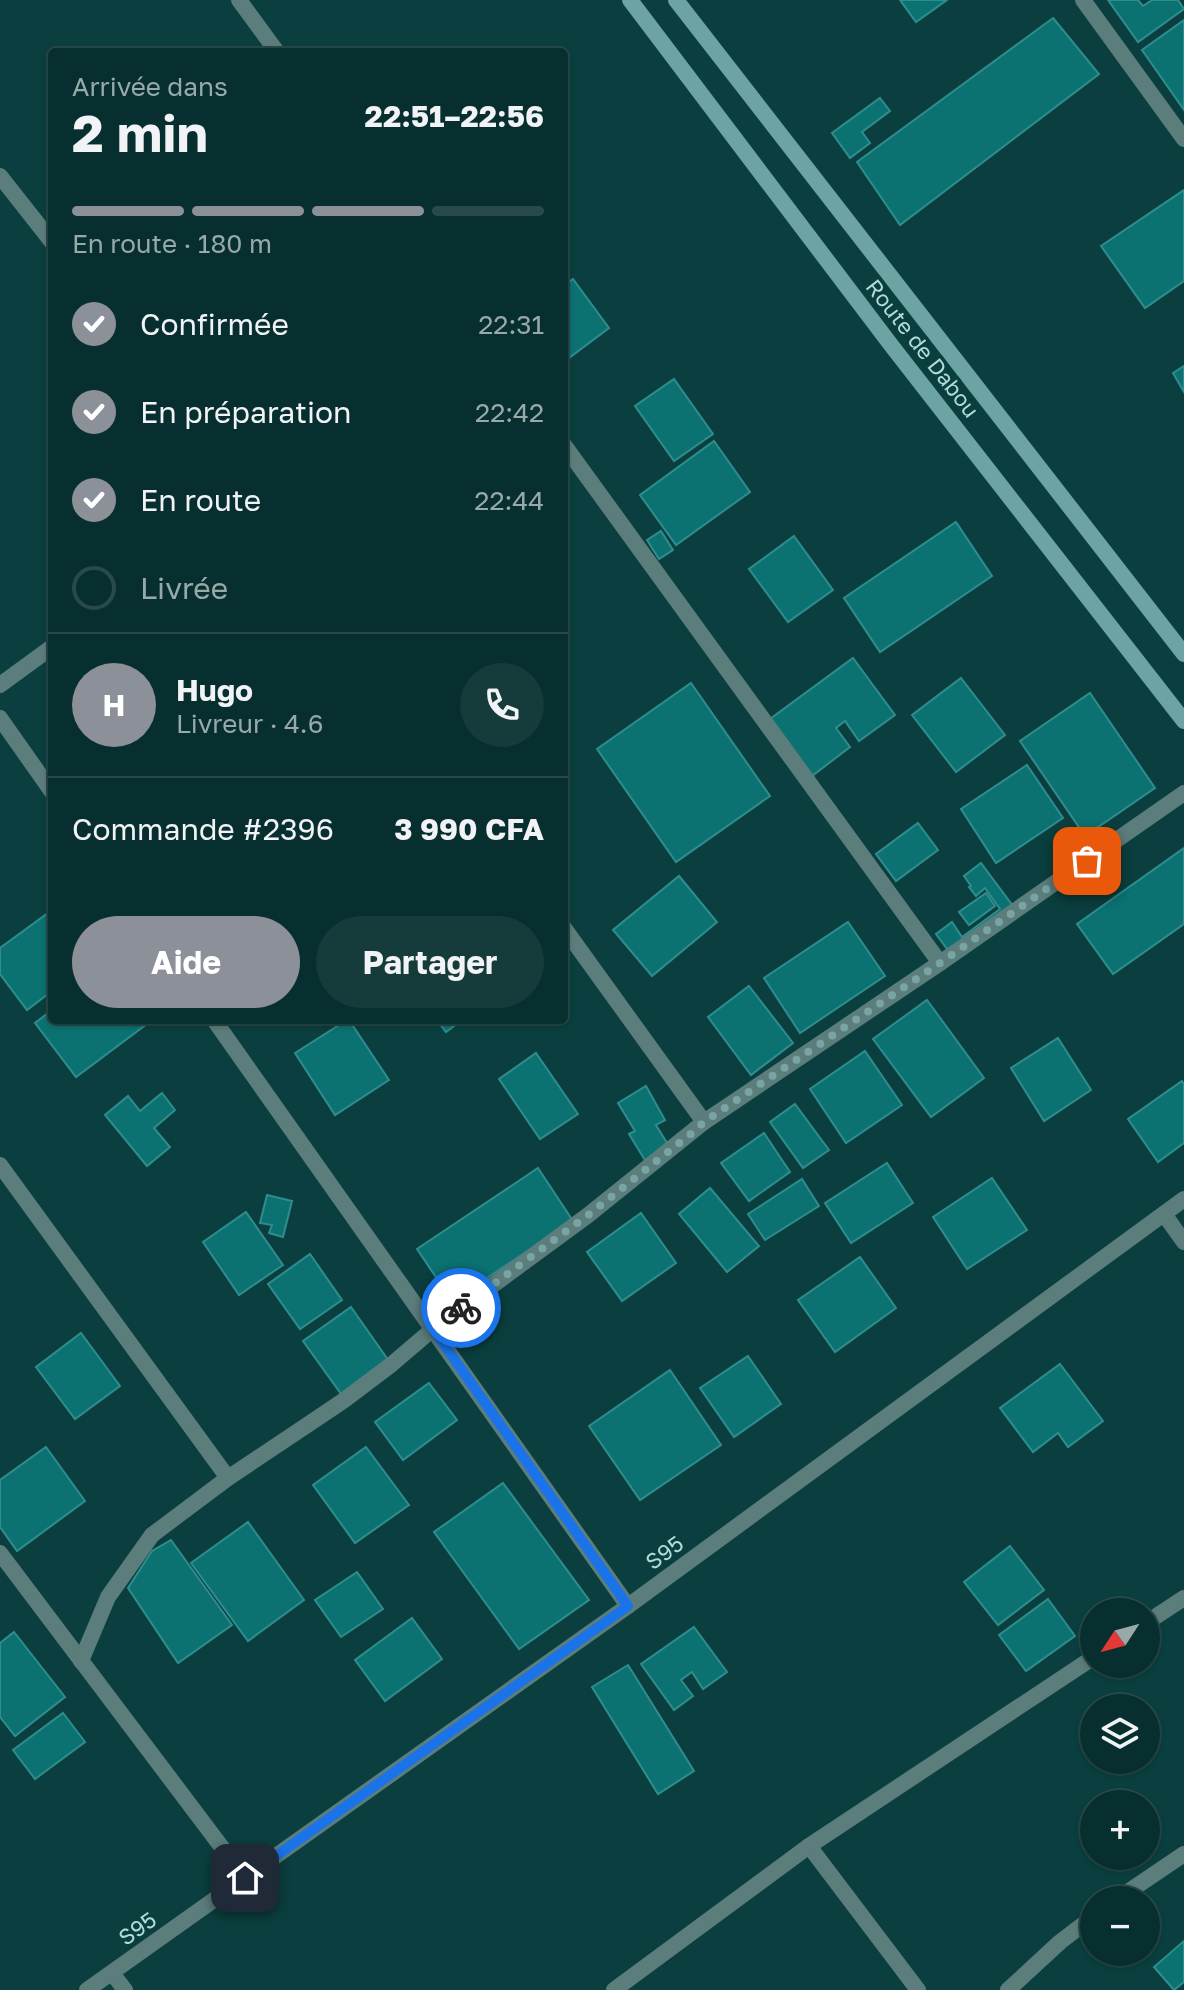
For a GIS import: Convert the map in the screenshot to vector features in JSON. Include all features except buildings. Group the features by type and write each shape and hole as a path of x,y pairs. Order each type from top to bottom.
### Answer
{"street":[{"path":"239,0 274,48"},
{"name":"Route de Dabou","path":"630,0 891,345 1184,721"},
{"name":"Route de Dabou","path":"676,0 1184,654"},
{"path":"1083,0 1184,139"},
{"path":"0,176 48,237"},
{"path":"568,451 940,963"},
{"path":"0,685 48,650"},
{"path":"0,718 48,786"},
{"path":"81,1661 108,1597 152,1535 228,1478 343,1401 433,1329 587,1216 704,1122 1184,793"},
{"path":"568,934 704,1122"},
{"path":"217,1024 628,1606"},
{"path":"0,1165 228,1478"},
{"name":"S95","path":"87,1990 628,1606 1184,1199"},
{"path":"1164,1214 1184,1242"},
{"path":"0,1553 245,1878"},
{"path":"1160,1614 1184,1598"},
{"path":"614,1990 809,1846 1080,1666"},
{"path":"809,1846 918,1990"},
{"path":"1137,1886 1184,1854"},
{"path":"1008,1990 1080,1927"},
{"path":"112,1973 125,1990"}],"way so far":[{"path":"461,1308 587,1216 704,1122 1087,861"}],"route":[{"path":"245,1878 628,1606 433,1329 461,1308"}]}
